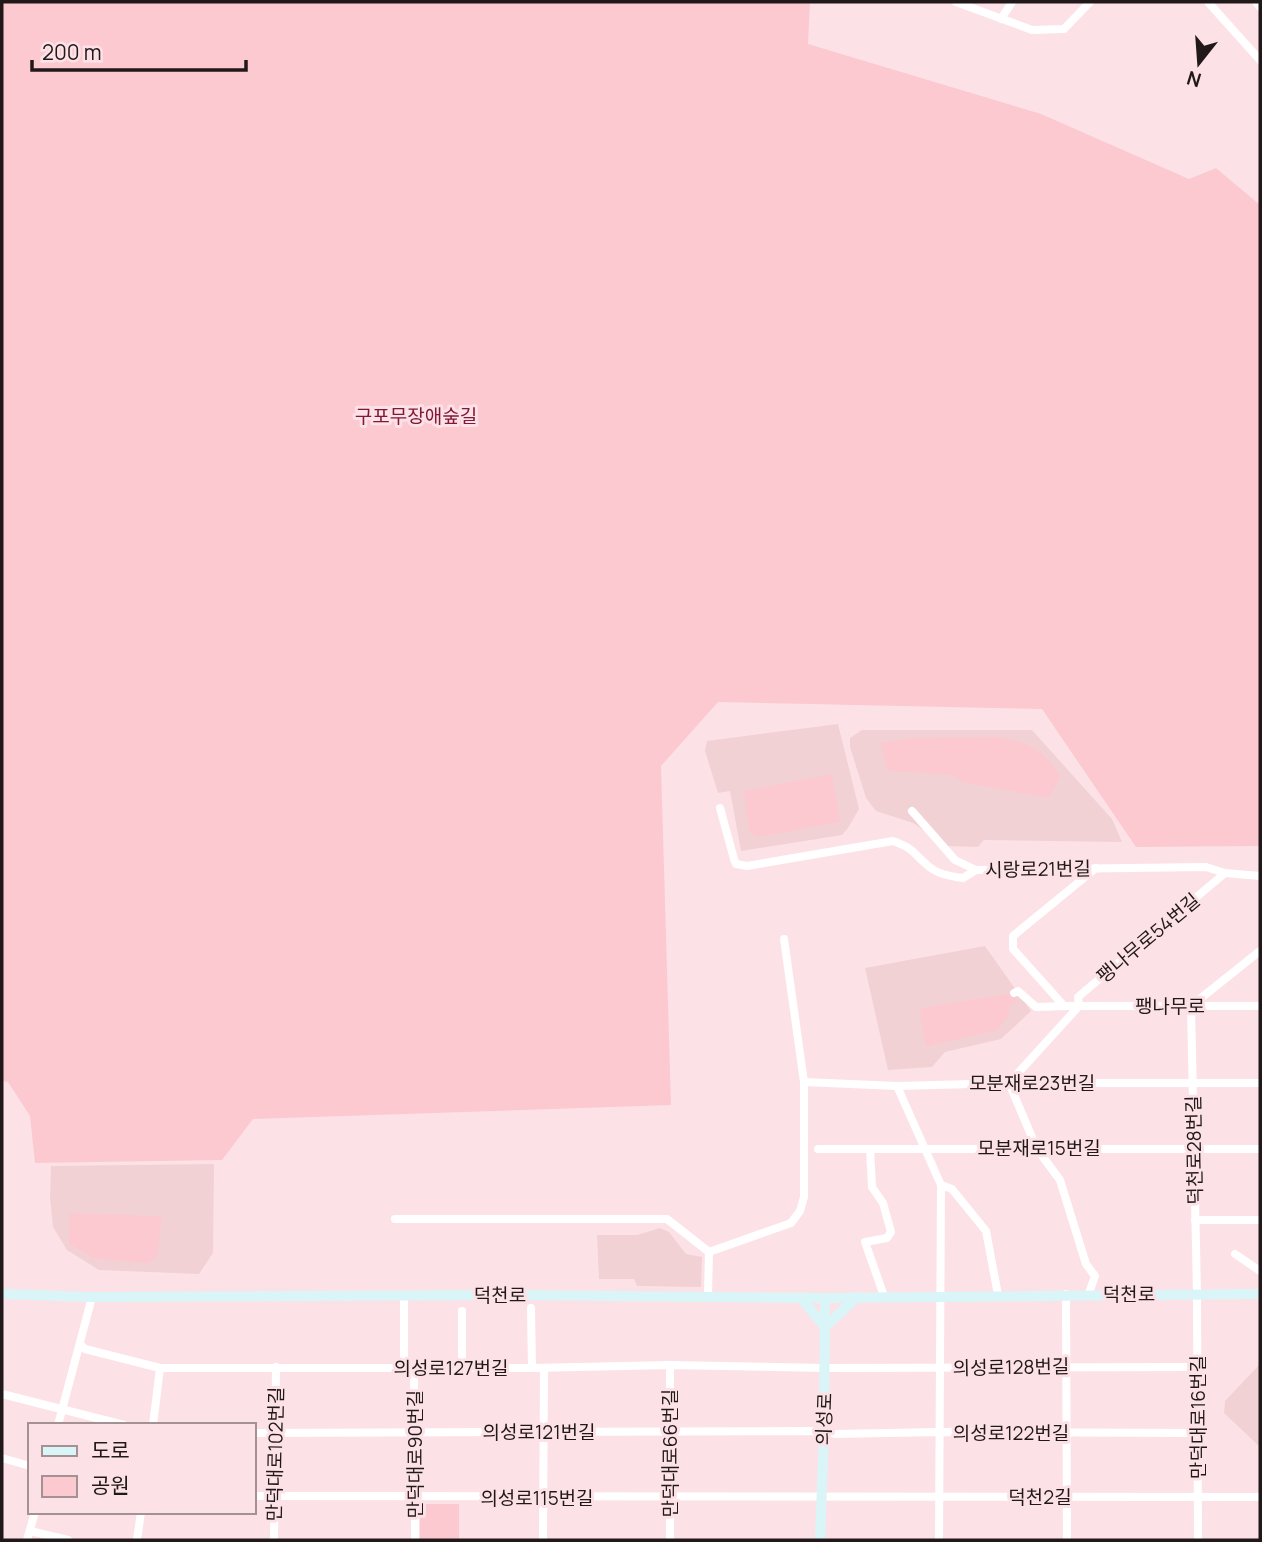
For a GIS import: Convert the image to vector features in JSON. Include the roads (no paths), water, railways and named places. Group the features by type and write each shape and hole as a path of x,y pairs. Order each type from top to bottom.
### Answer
{"main road":[{"name":"덕천로","path":"2,1294 92,1297 940,1297 1089,1293 1260,1294"},
{"path":"800,1297 825,1326 857,1297"},
{"name":"의성로","path":"820,1540 825,1297"}],"street":[{"path":"956,2 1032,30 1064,29 1090,2"},
{"path":"1001,19 1012,2"},
{"path":"1208,2 1260,60"},
{"path":"1256,2 1260,6"},
{"name":"시랑로21번길","path":"720,808 736,864 747,866 893,841 909,846 927,866 944,876 963,878 976,870 1206,867 1224,873 1260,876"},
{"path":"912,811 955,860 976,870"},
{"name":"팽나무로","path":"1096,868 1013,936 1013,949 1064,1006 1260,1006"},
{"name":"팽나무로54번길","path":"1079,1006 1077,997 1224,873"},
{"path":"709,1252 791,1223 800,1211 804,1197 804,1082 783,939"},
{"path":"1191,1006 1260,951"},
{"name":"팽나무로","path":"1014,993 1018,991 1037,1007 1079,1006"},
{"path":"1079,1006 1009,1083 1037,1149 1060,1180 1086,1264 1095,1276 1089,1293"},
{"name":"덕천로28번길","path":"1191,1006 1197,1294"},
{"name":"모분재로23번길","path":"804,1082 897,1086 1260,1083"},
{"path":"897,1086 941,1185 939,1540"},
{"name":"모분재로15번길","path":"818,1149 1260,1149"},
{"path":"870,1149 872,1187 883,1203 891,1232 887,1238 865,1242 884,1296"},
{"path":"941,1185 952,1189 986,1231 998,1295"},
{"path":"395,1219 667,1219 709,1252"},
{"path":"1195,1220 1260,1220"},
{"path":"708,1296 709,1252"},
{"path":"1235,1254 1260,1271"},
{"path":"1066,1294 1067,1540"},
{"name":"만덕대로16번길","path":"1197,1294 1198,1540"},
{"name":"만덕대로90번길","path":"404,1296 404,1369"},
{"path":"58,1423 92,1297"},
{"path":"531,1308 532,1368"},
{"path":"462,1311 462,1369"},
{"name":"의성로127번길","path":"80,1345 85,1349 160,1368 462,1369 670,1365 825,1368"},
{"name":"만덕대로66번길","path":"670,1365 670,1540"},
{"name":"만덕대로102번길","path":"274,1540 276,1367"},
{"name":"의성로128번길","path":"825,1368 1197,1367"},
{"path":"153,1423 160,1368"},
{"path":"544,1368 544,1540"},
{"name":"만덕대로90번길","path":"414,1369 415,1540"},
{"path":"2,1394 116,1423"},
{"name":"의성로121번길","path":"256,1433 824,1431"},
{"name":"의성로122번길","path":"824,1431 835,1434 1198,1433"},
{"path":"2,1458 28,1465"},
{"name":"의성로115번길","path":"256,1496 820,1497"},
{"name":"덕천2길","path":"820,1497 1260,1497"},
{"path":"27,1540 34,1514"},
{"path":"137,1540 141,1514"},
{"path":"30,1531 68,1540"}],"park label":[{"name":"구포무장애숲길","path":"416,416"}]}
